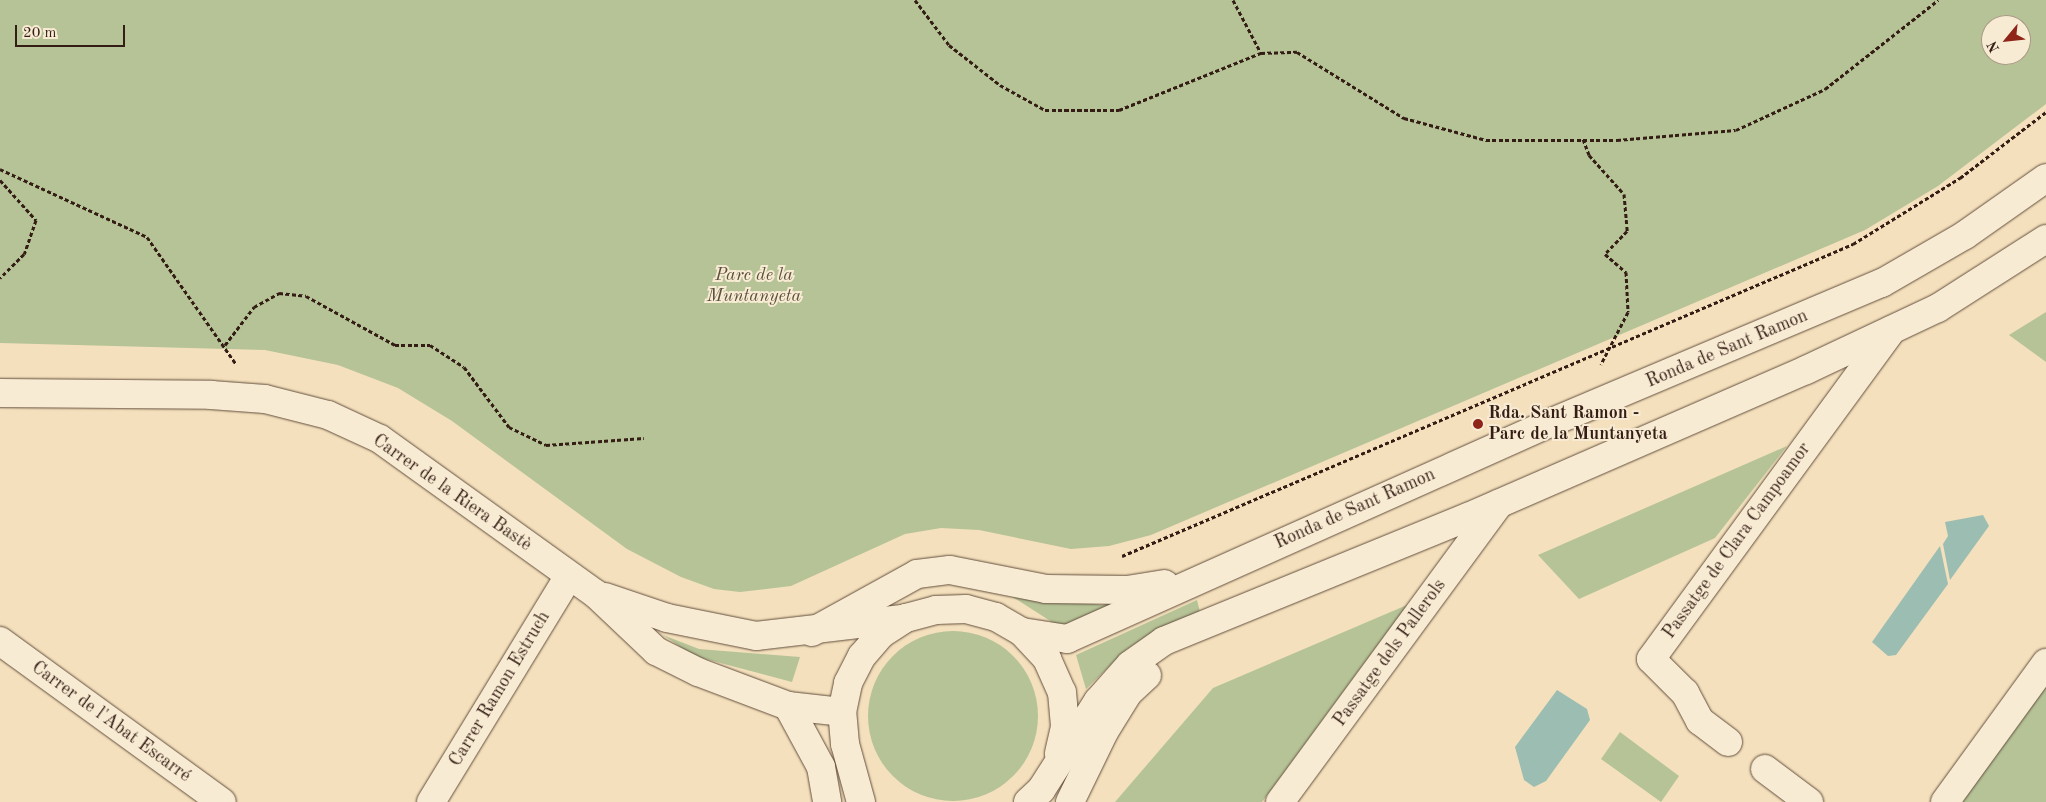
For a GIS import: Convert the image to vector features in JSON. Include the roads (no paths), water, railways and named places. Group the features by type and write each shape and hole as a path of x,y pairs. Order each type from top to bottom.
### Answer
{"street":[{"name":"Ronda de Sant Ramon","path":"1022,632 1067,639 1550,423 1882,283 1965,235 2046,178"},
{"name":"Ronda de Sant Ramon","path":"1028,802 1058,762 1098,701 1130,665 1196,626 1499,504 1892,330 1938,308 2046,239"},
{"name":"Passatge de Clara Campoamor","path":"1728,742 1700,721 1685,693 1651,659 1892,330"},
{"name":"Carrer de la Riera Bastè","path":"0,393 247,398 328,415 380,439 596,594 656,651 698,672 788,706 842,712"},
{"name":"Passatge dels Pallerols","path":"1280,802 1499,504"},
{"name":"Ronda de Sant Ramon","path":"812,632 917,574 950,570 1046,589 1127,590 1201,578"},
{"name":"Carrer Ramon Estruch","path":"431,802 569,576"},
{"name":"Carrer de la Riera Bastè","path":"596,594 714,630 756,636 812,632 906,618"},
{"name":"Ronda de Sant Ramon","path":"861,802 856,774 845,744 842,712 848,683 862,656 881,634 906,618 936,610 966,609 996,616 1022,632 1047,659 1062,692 1065,727 1058,762"},
{"name":"Ronda de Sant Ramon","path":"1070,802 1128,693 1196,626"},
{"name":"Carrer de l'Abat Escarré","path":"0,641 222,802"},
{"path":"1945,802 2046,663"},
{"path":"788,706 821,767 827,802"},
{"path":"1765,769 1809,802"},
{"name":"Ronda de Sant Ramon","path":"856,774 878,802"}],"water":[{"path":"1983,515 1989,526 1950,580 1943,544 1948,536 1945,522"},
{"path":"1940,546 1948,584 1896,655 1888,656 1872,642"},
{"path":"1557,690 1587,709 1590,720 1546,781 1534,787 1524,780 1515,747"}],"place":[{"name":"Rda. Sant Ramon - Parc de la Muntanyeta","path":"1478,424"}],"park label":[{"name":"Parc de la Muntanyeta","path":"754,286"}]}
